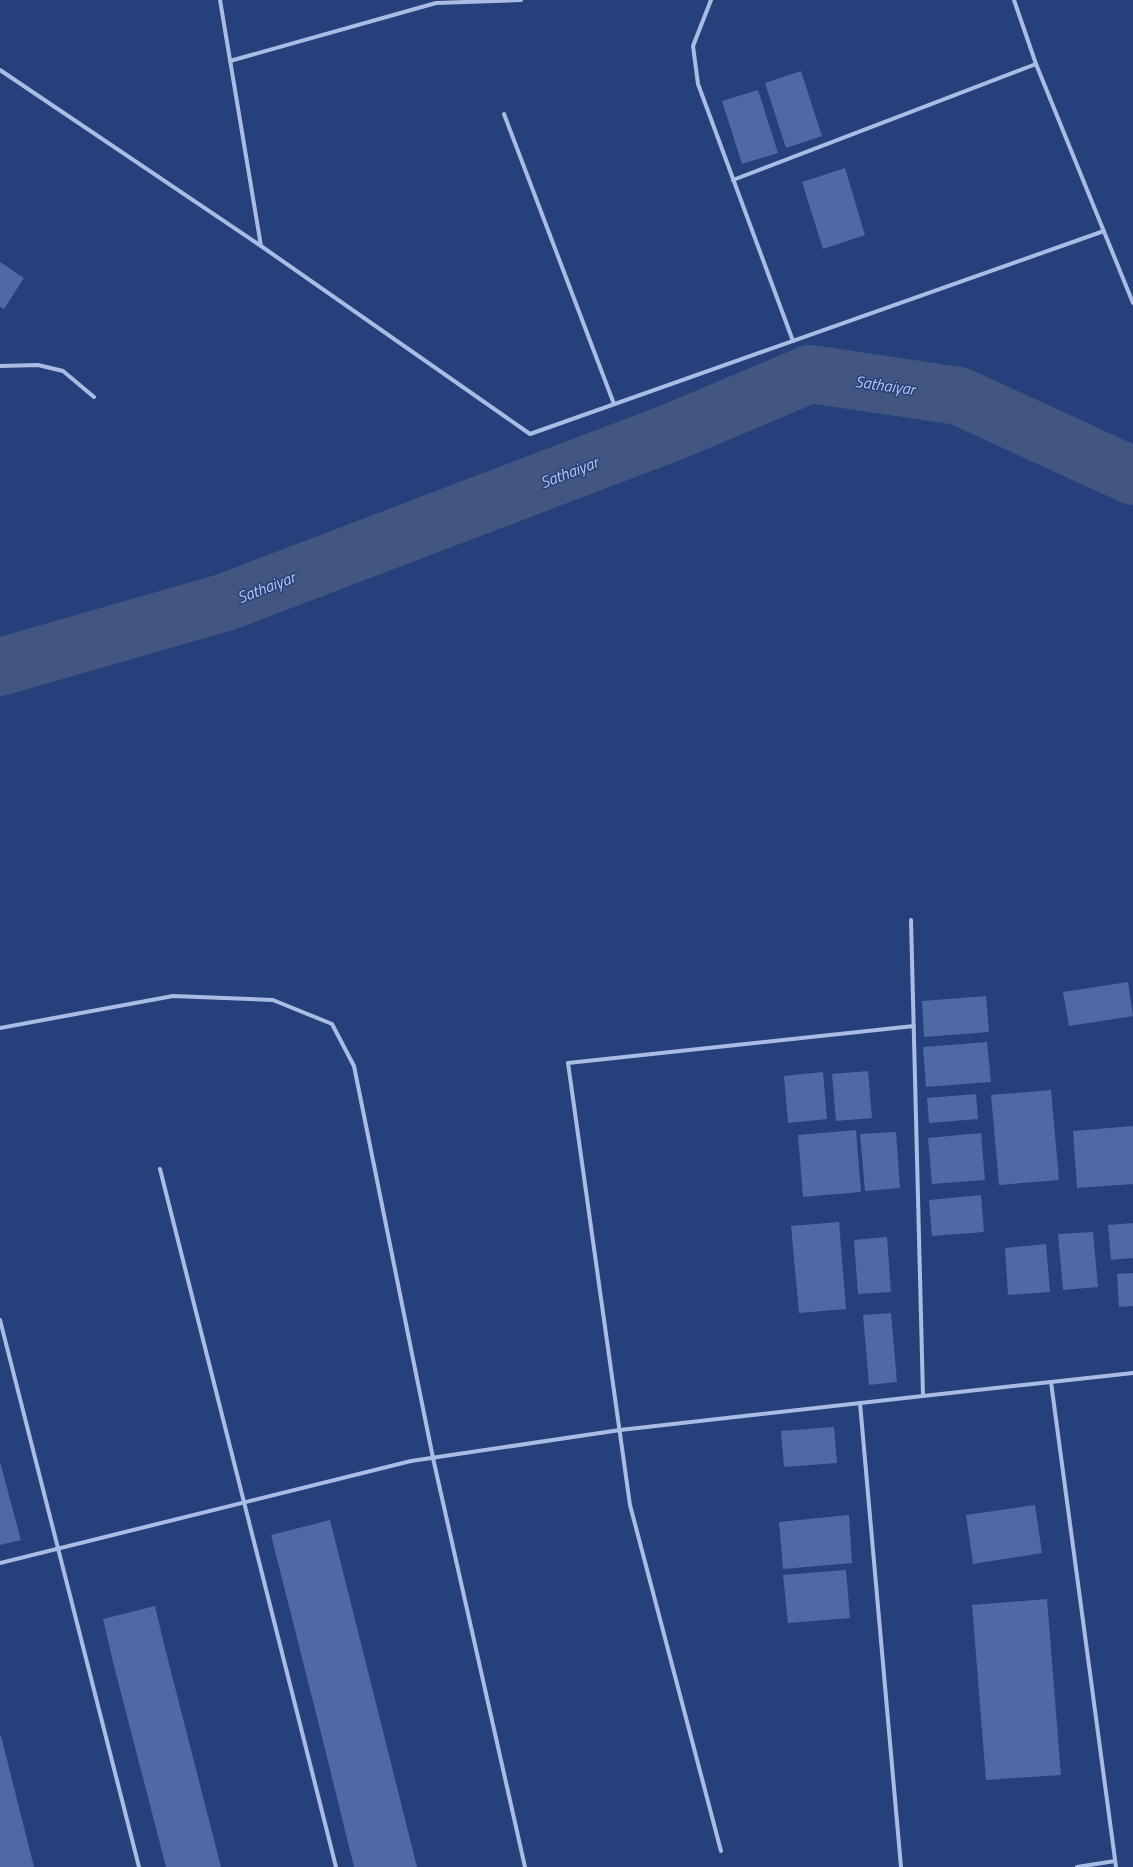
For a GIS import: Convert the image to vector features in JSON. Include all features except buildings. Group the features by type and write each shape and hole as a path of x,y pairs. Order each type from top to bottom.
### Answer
{"street":[{"path":"220,0 261,246"},
{"path":"230,61 436,3 521,0"},
{"path":"711,0 693,46 698,84 793,341"},
{"path":"1014,0 1036,64 1133,304"},
{"path":"733,180 1036,64"},
{"path":"0,70 261,246 530,434 1104,231"},
{"path":"504,114 614,404"},
{"path":"0,366 38,365 63,371 94,397"},
{"path":"911,920 923,1396"},
{"path":"0,1028 173,996 273,1000 332,1024 354,1066 433,1458 525,1867"},
{"path":"721,1851 630,1505 568,1062 914,1026"},
{"path":"160,1169 336,1867"},
{"path":"0,1320 140,1867"},
{"path":"0,1563 411,1461 620,1430 1133,1373"},
{"path":"1052,1382 1116,1867"},
{"path":"860,1403 901,1867"},
{"path":"1077,1867 1115,1861"}],"waterway":[{"name":"Sathaiyar","path":"0,667 226,602 675,431 810,374 959,396 1133,476"}]}
